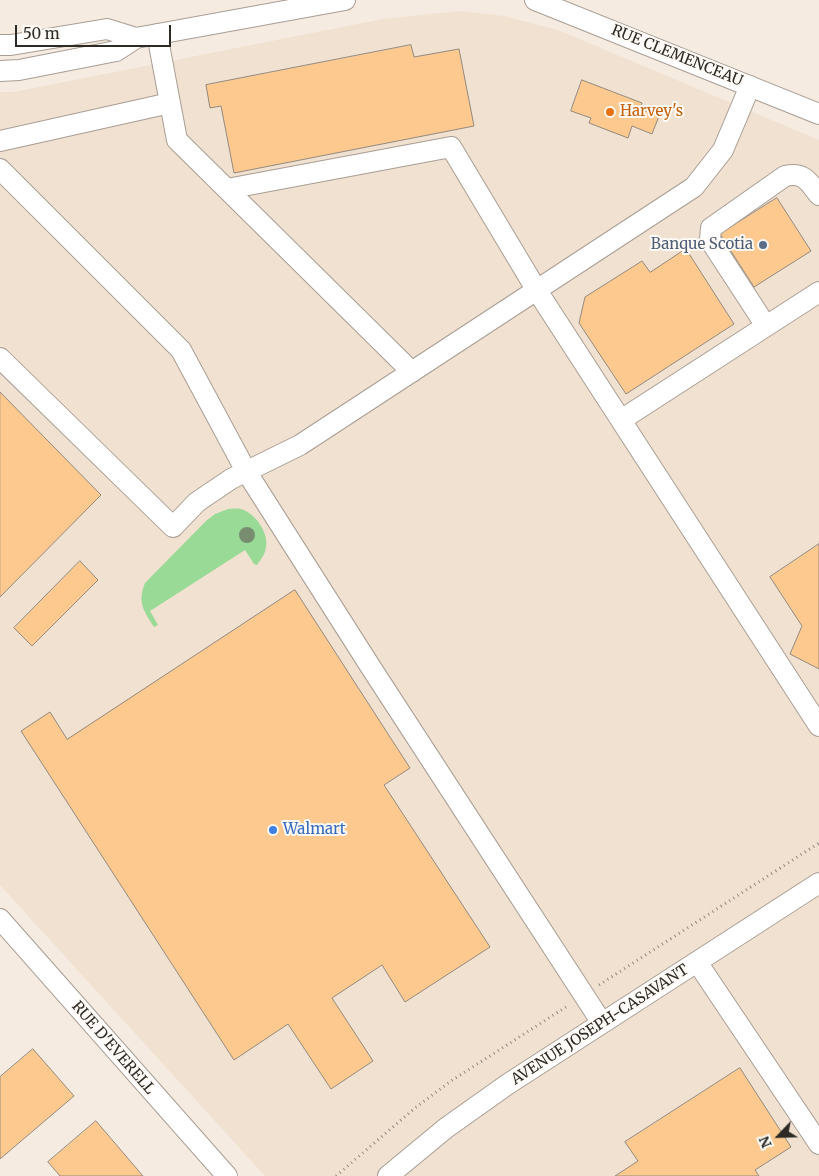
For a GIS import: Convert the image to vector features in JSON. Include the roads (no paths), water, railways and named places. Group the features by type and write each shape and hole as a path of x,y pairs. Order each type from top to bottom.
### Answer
{"street":[{"path":"0,71 19,70 116,51 136,38 345,0"},
{"name":"RUE CLEMENCEAU","path":"535,0 819,114"},
{"path":"0,45 11,45 107,29 136,38"},
{"path":"157,34 177,140 412,372"},
{"path":"0,358 173,527 197,502 231,479 300,445 694,187 723,150 750,86"},
{"path":"0,141 170,103"},
{"path":"227,190 451,146 536,290 819,726"},
{"path":"0,169 181,350 246,472 375,675 602,1023"},
{"path":"766,326 710,240 711,228 785,176 795,174 804,177 819,194"},
{"path":"621,420 819,292"},
{"name":"AVENUE JOSEPH-CASAVANT","path":"388,1176 453,1123 508,1084 819,883"},
{"name":"RUE D'EVERELL","path":"0,919 227,1176"},
{"path":"697,962 819,1144"}],"place":[{"name":"Harvey's","path":"610,112"},
{"name":"Banque Scotia","path":"763,245"},
{"name":"Walmart","path":"273,830"}]}
